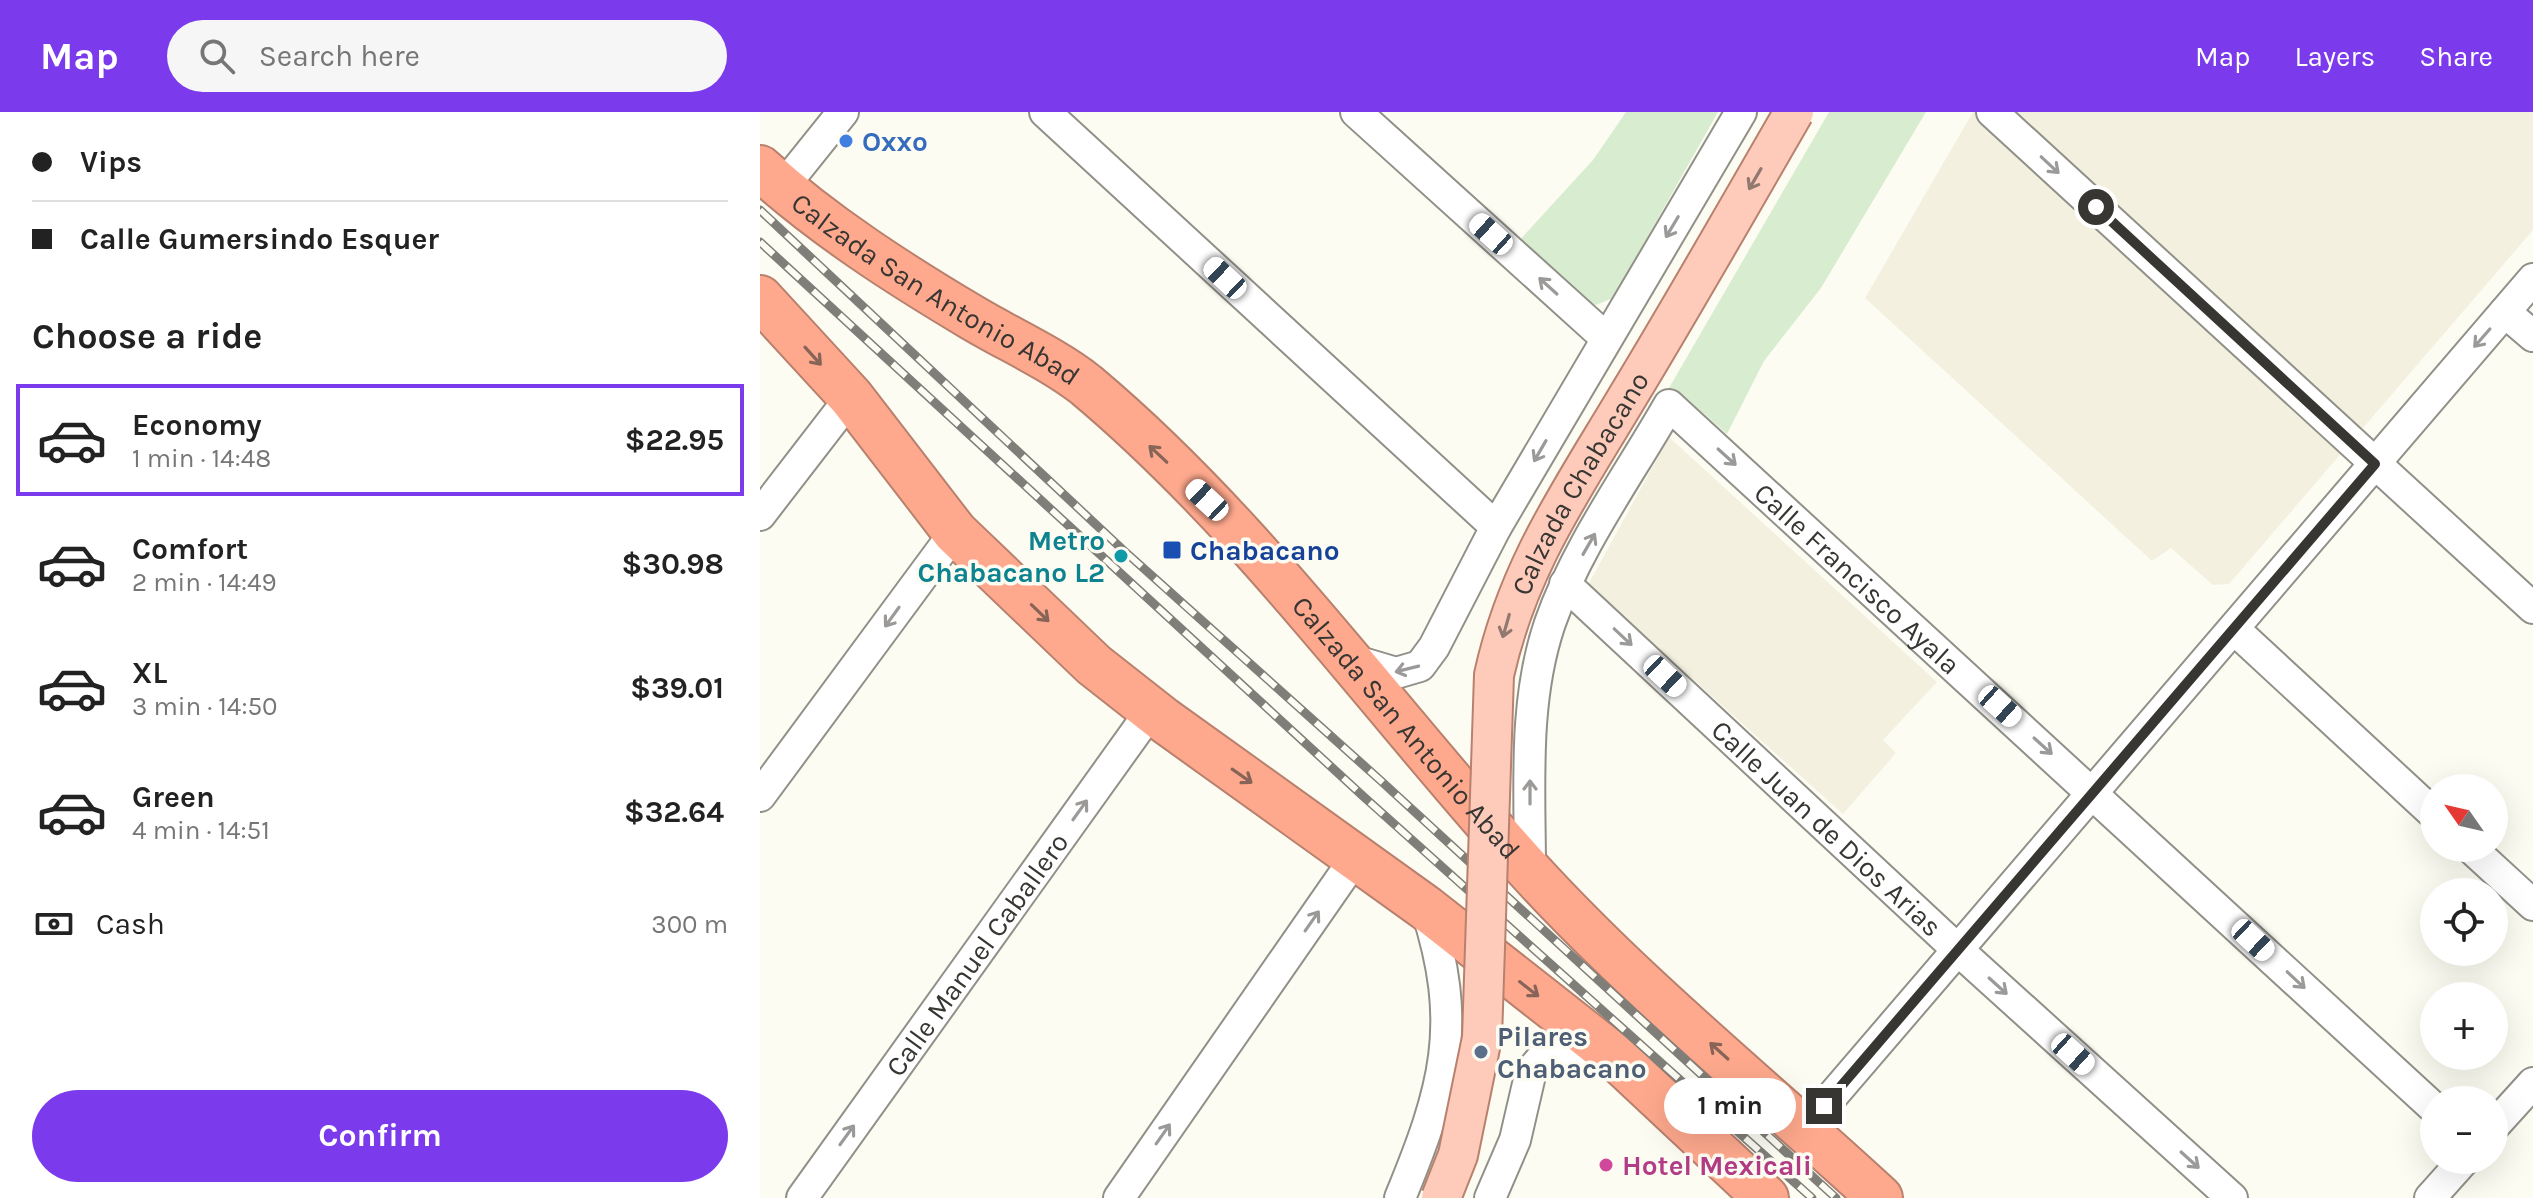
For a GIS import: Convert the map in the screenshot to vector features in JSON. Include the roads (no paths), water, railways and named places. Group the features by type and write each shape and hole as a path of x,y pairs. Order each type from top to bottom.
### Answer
{"highway":[{"name":"Calzada San Antonio Abad","path":"771,178 912,282 1083,383 1236,526 1344,658 1530,870 1659,997 1880,1198"},
{"path":"760,298 851,397 955,532 1094,665 1151,711 1426,908 1613,1055 1766,1198"}],"main road":[{"name":"Calzada Chabacano","path":"1441,1198 1458,1155 1482,1038 1494,675 1505,625 1522,579 1563,501 1794,112"}],"street":[{"path":"771,178 843,112"},
{"path":"1045,112 1496,527"},
{"path":"1356,112 1606,338"},
{"name":"Calzada Chabacano","path":"1344,658 1396,673 1420,666 1434,647 1496,527 1741,112"},
{"path":"1992,112 2533,608"},
{"path":"1804,1129 2533,279"},
{"path":"2505,312 2533,336"},
{"path":"760,515 851,397"},
{"name":"Calzada Chabacano","path":"1530,870 1530,728 1538,672 1550,625 1565,584 1669,405"},
{"name":"Calle Francisco Ayala","path":"1669,405 2420,1095"},
{"path":"760,796 955,532"},
{"name":"Calle Juan de Dios Arias","path":"1565,584 1959,951 2232,1198"},
{"path":"2234,629 2420,801"},
{"name":"Calle Manuel Caballero","path":"802,1198 1151,711"},
{"path":"1119,1198 1356,857"},
{"path":"2486,862 2533,905"},
{"path":"1400,1198 1430,1128 1445,1044 1447,986 1426,908"},
{"path":"1490,1198 1515,1140 1526,1082 1541,1059 1568,1047 1613,1055"},
{"path":"2508,1111 2533,1083"},
{"path":"2430,1198 2451,1174"}],"railway":[{"path":"760,210 1122,549 1380,780 1836,1198"},
{"path":"760,242 1364,797 1812,1198"}],"place":[{"name":"Oxxo","path":"846,141"},
{"name":"Chabacano","path":"1172,550"},
{"name":"Metro Chabacano L2","path":"1121,556"},
{"name":"Pilares Chabacano","path":"1481,1052"},
{"name":"Hotel Mexicali","path":"1606,1165"}]}
